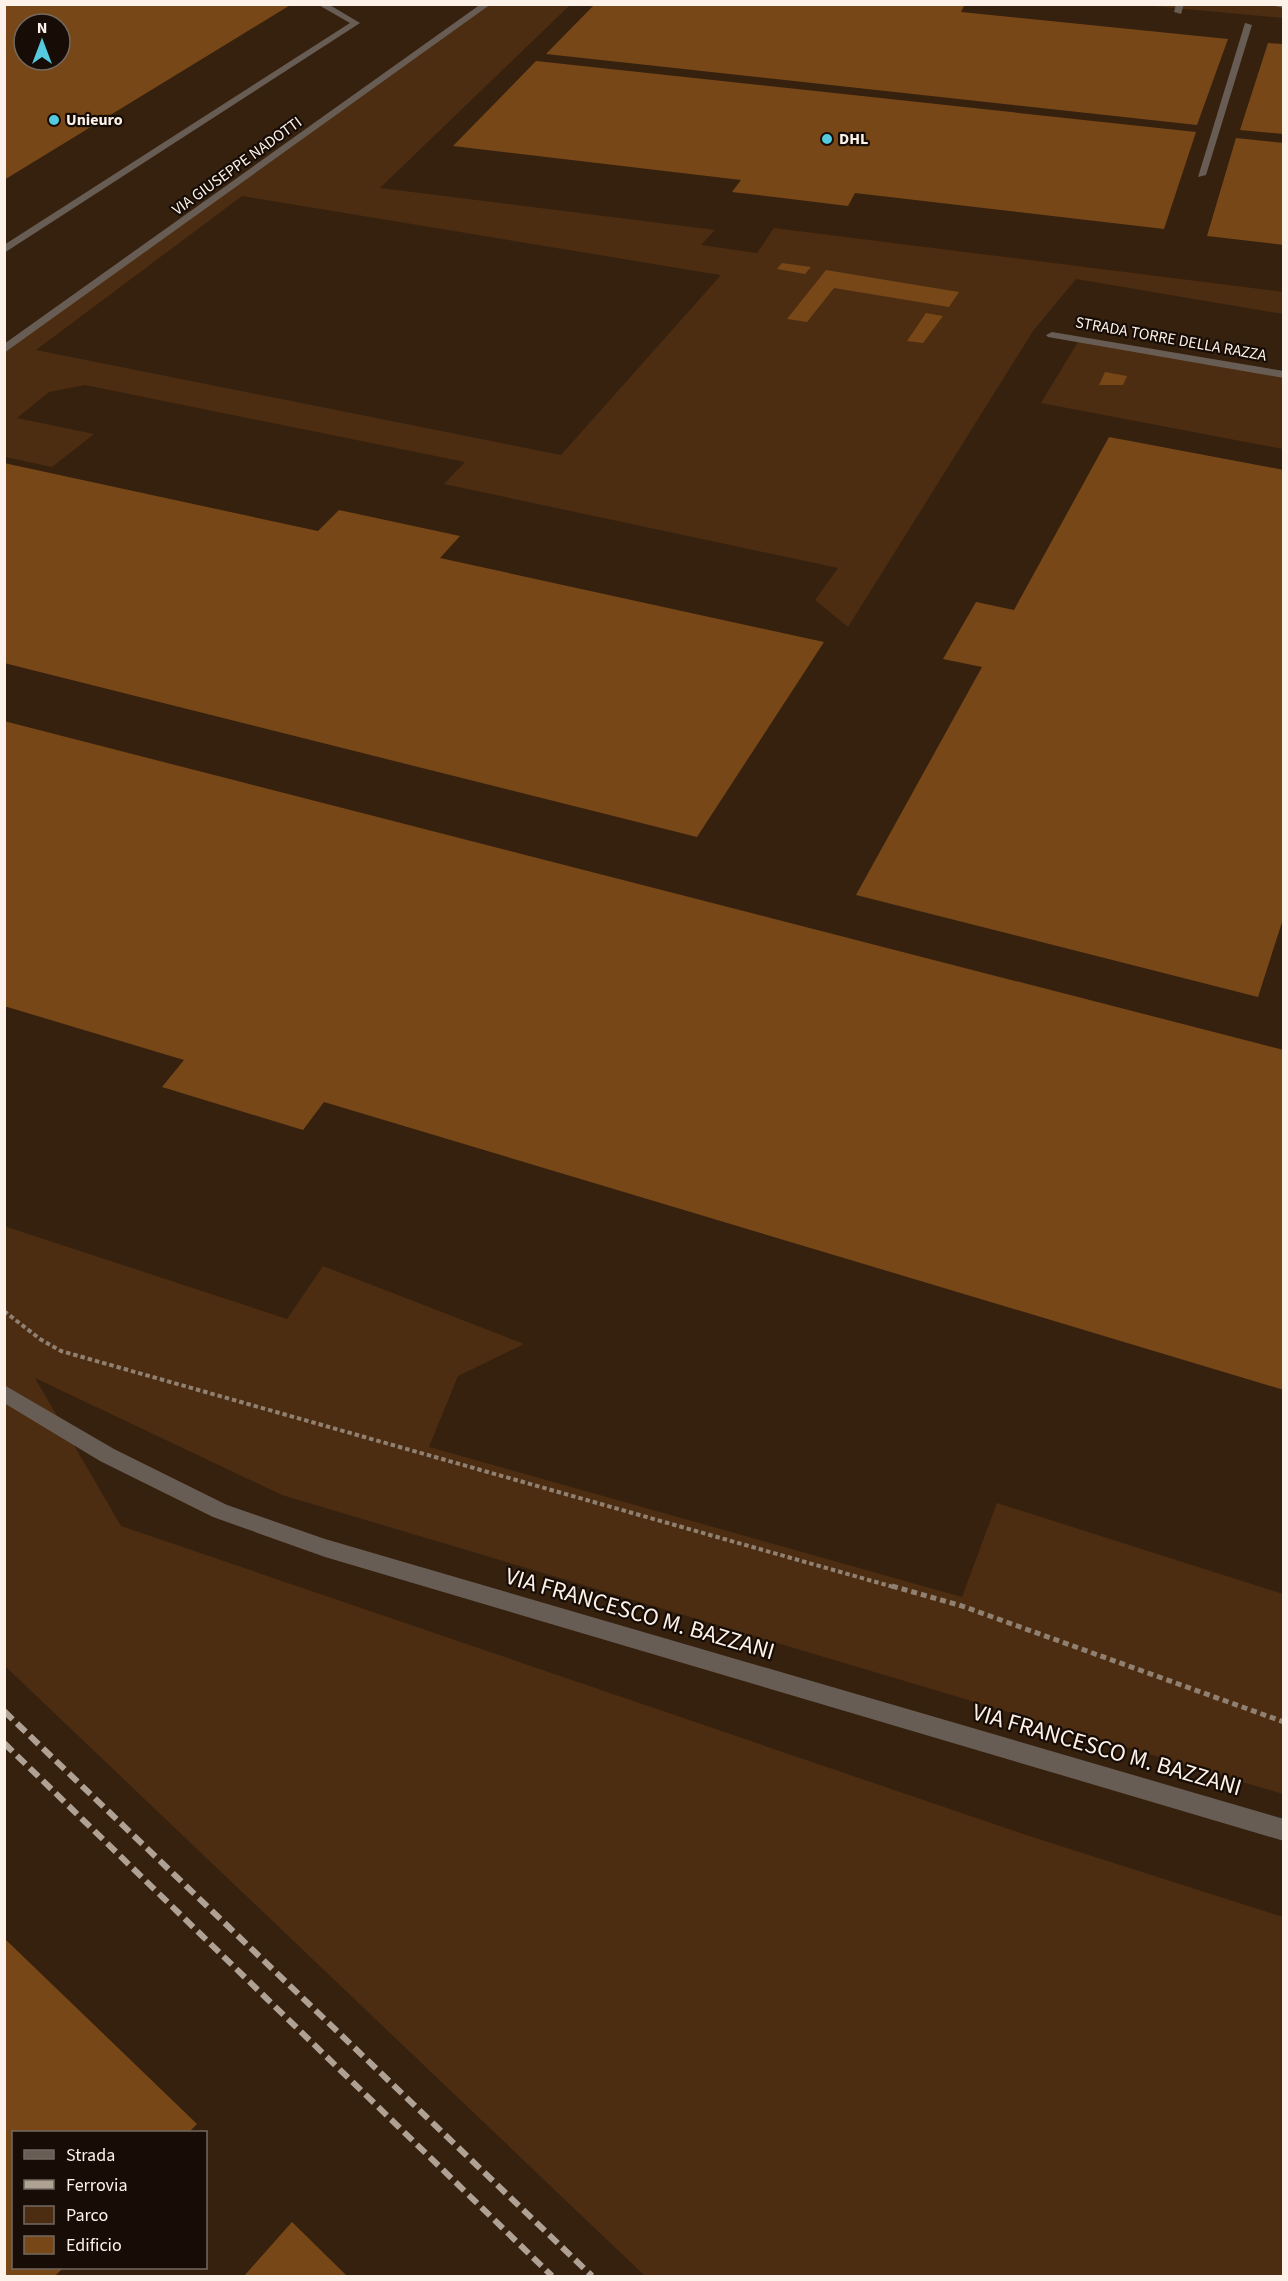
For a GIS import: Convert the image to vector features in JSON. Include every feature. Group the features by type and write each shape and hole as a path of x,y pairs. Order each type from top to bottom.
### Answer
{"street":[{"path":"4,250 356,23 321,4"},
{"name":"VIA GIUSEPPE NADOTTI","path":"4,350 487,4"},
{"path":"1269,4 1284,6"},
{"path":"1201,175 1248,25"},
{"name":"STRADA TORRE DELLA RAZZA","path":"1052,335 1284,375"},
{"name":"VIA FRANCESCO M. BAZZANI","path":"4,1393 107,1455 220,1511 336,1552 1284,1830"}],"path":[{"path":"4,1311 40,1339 61,1351 962,1606 1284,1722"}],"green space":[{"path":"485,4 570,5 380,188 715,230 701,245 757,253 774,228 1284,292 1283,314 1076,279 1033,331 848,627 815,600 838,568 444,484 465,462 85,385 49,392 17,418 94,434 52,467 5,457 4,350","holes":["242,196 721,275 561,455 36,350"]},
{"path":"1271,4 1283,6 1283,18 1142,5"},
{"path":"1079,340 1283,373 1283,449 1041,403"},
{"path":"4,1226 287,1319 323,1266 524,1344 458,1376 429,1447 962,1597 997,1503 1283,1594 1283,1794 282,1495 35,1378 121,1526 1023,1834 1283,1917 1283,2276 645,2276 5,1666"}],"building":[{"name":"Unieuro","path":"4,4 292,4 4,180"},
{"name":"DHL","path":"595,4 944,4 964,6 961,12 1228,39 1197,125 546,54"},
{"path":"1268,43 1284,44 1284,134 1240,130"},
{"name":"DHL","path":"536,61 1196,132 1164,229 855,193 848,206 732,192 741,180 453,146"},
{"path":"1236,138 1284,143 1284,245 1207,236"},
{"path":"782,263 811,267 805,274 777,269"},
{"path":"826,270 959,292 949,307 834,288 807,322 787,319"},
{"path":"926,313 943,316 923,343 907,341"},
{"path":"1105,372 1127,376 1123,385 1099,385"},
{"path":"1109,437 1284,470 1284,916 1258,997 856,895 982,667 943,659 976,602 1014,610"},
{"path":"4,463 318,531 339,510 460,536 440,558 824,642 697,837 4,663"},
{"path":"4,721 1284,1050 1284,1390 324,1102 303,1130 162,1087 184,1060 4,1006"},
{"path":"4,1938 197,2124 190,2131 12,2131 12,2269 62,2269 55,2276 4,2276"},
{"path":"292,2222 347,2276 244,2276"}],"railway":[{"path":"4,1711 592,2276"},
{"path":"4,1743 552,2276"}],"place":[{"name":"Unieuro","path":"54,120"},
{"name":"DHL","path":"827,139"}]}
